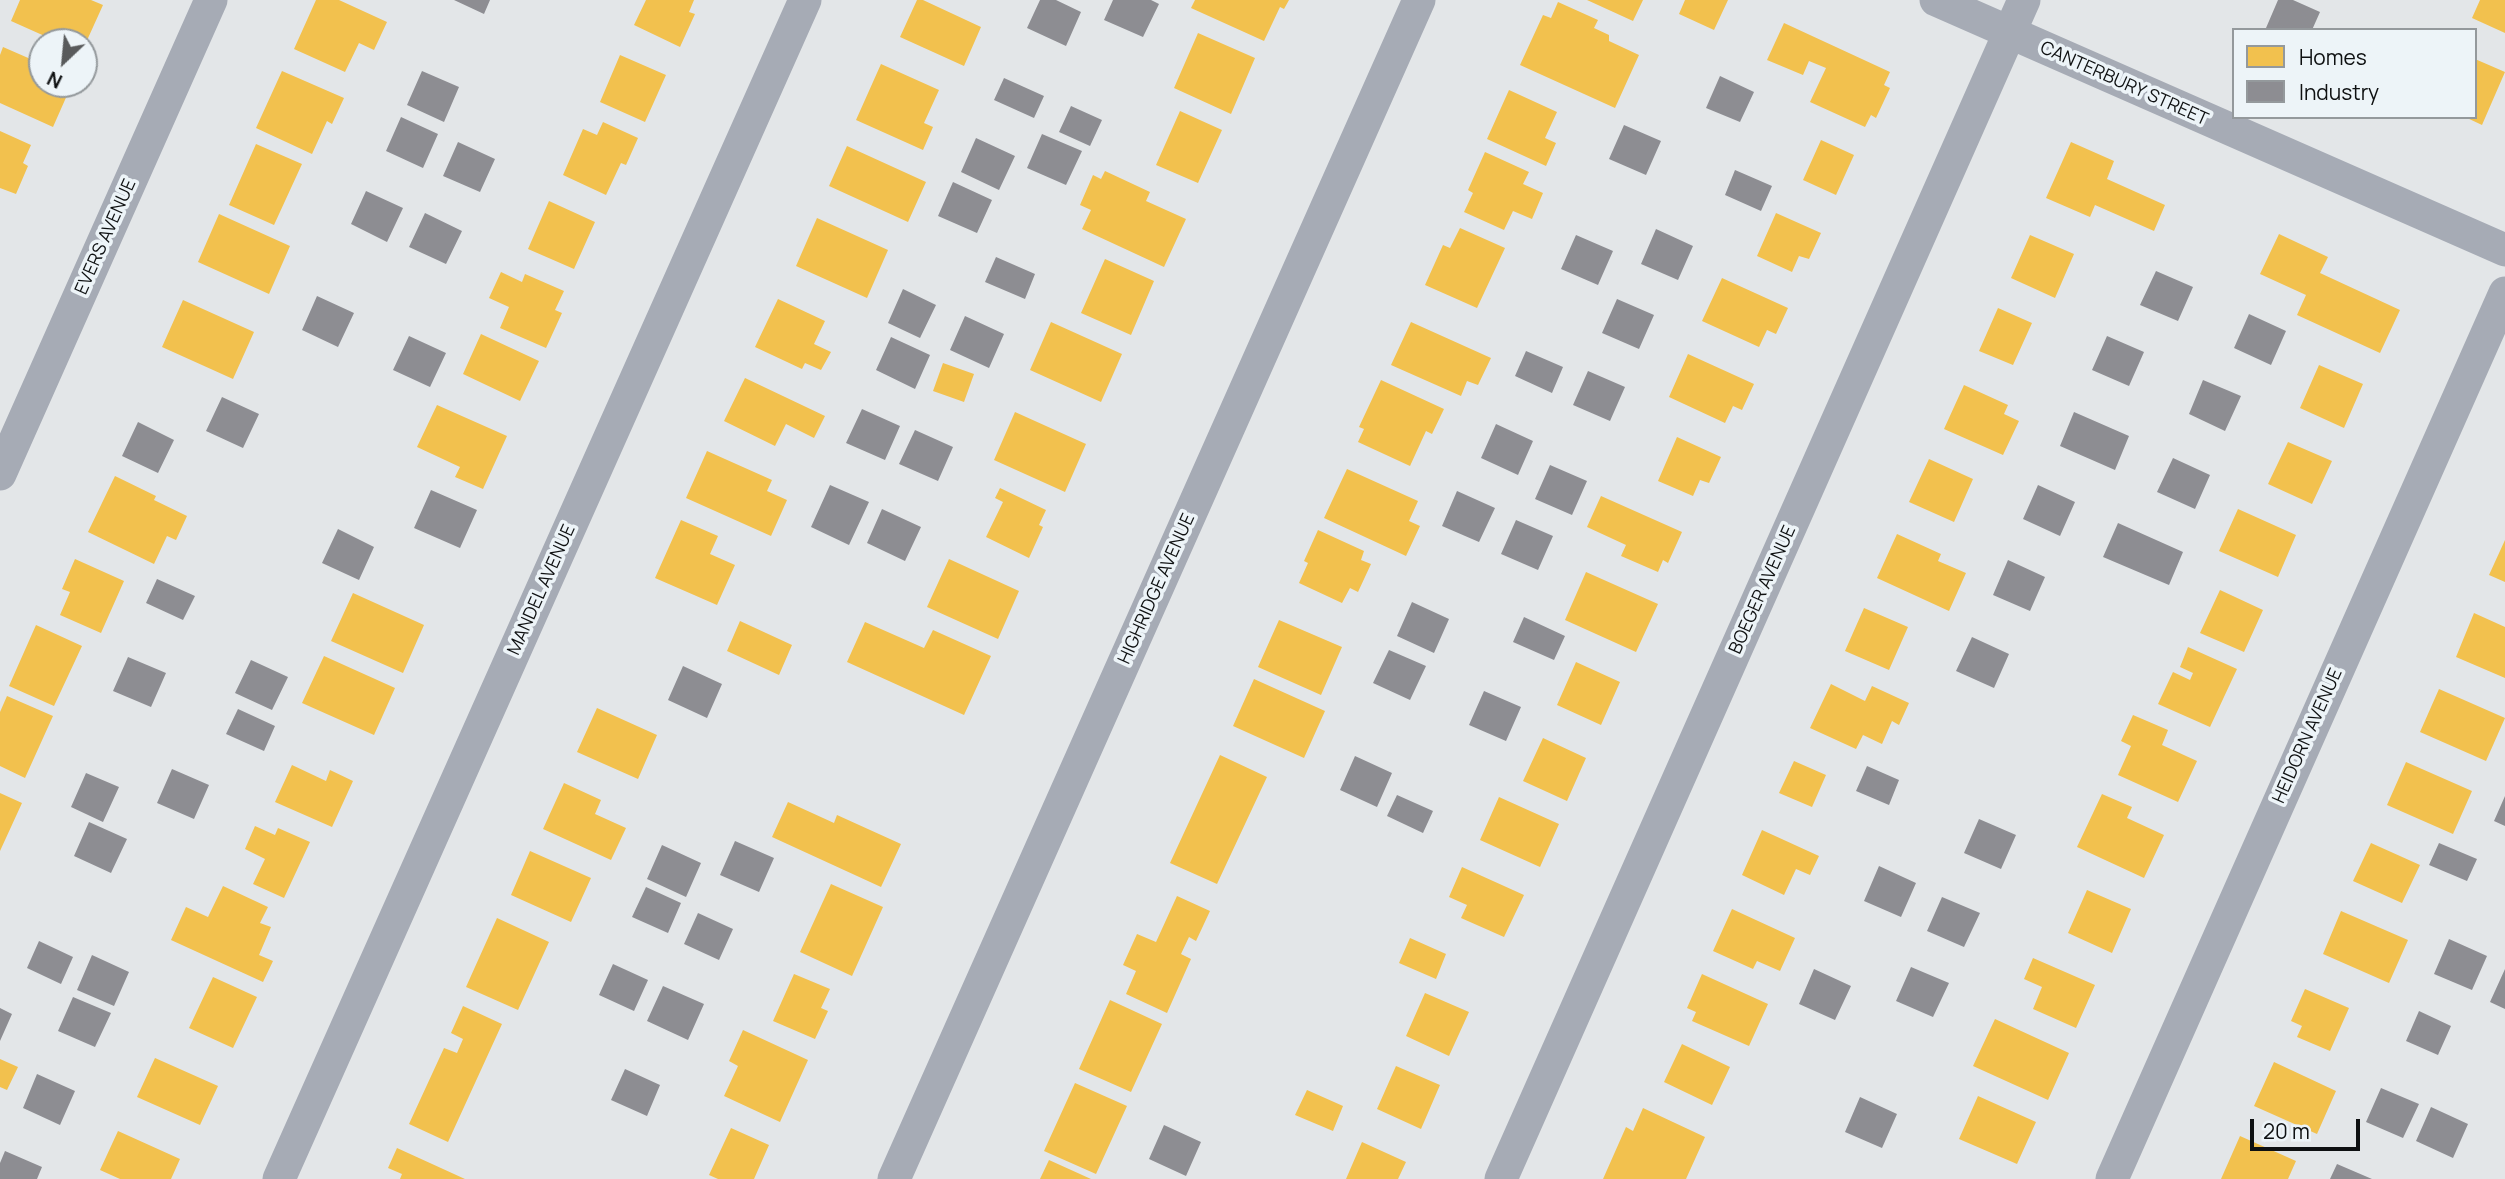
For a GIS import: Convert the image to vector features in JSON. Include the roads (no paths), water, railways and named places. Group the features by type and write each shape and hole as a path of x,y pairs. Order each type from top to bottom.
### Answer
{"street":[{"name":"EVERS AVENUE","path":"0,474 211,0"},
{"name":"MANDEL AVENUE","path":"279,1179 805,0"},
{"name":"HIGHRIDGE AVENUE","path":"894,1179 1419,0"},
{"name":"CANTERBURY STREET","path":"1936,0 2505,250"},
{"name":"BOEGER AVENUE","path":"1501,1179 2024,0"},
{"name":"HEIDORN AVENUE","path":"2112,1179 2505,293"}]}
